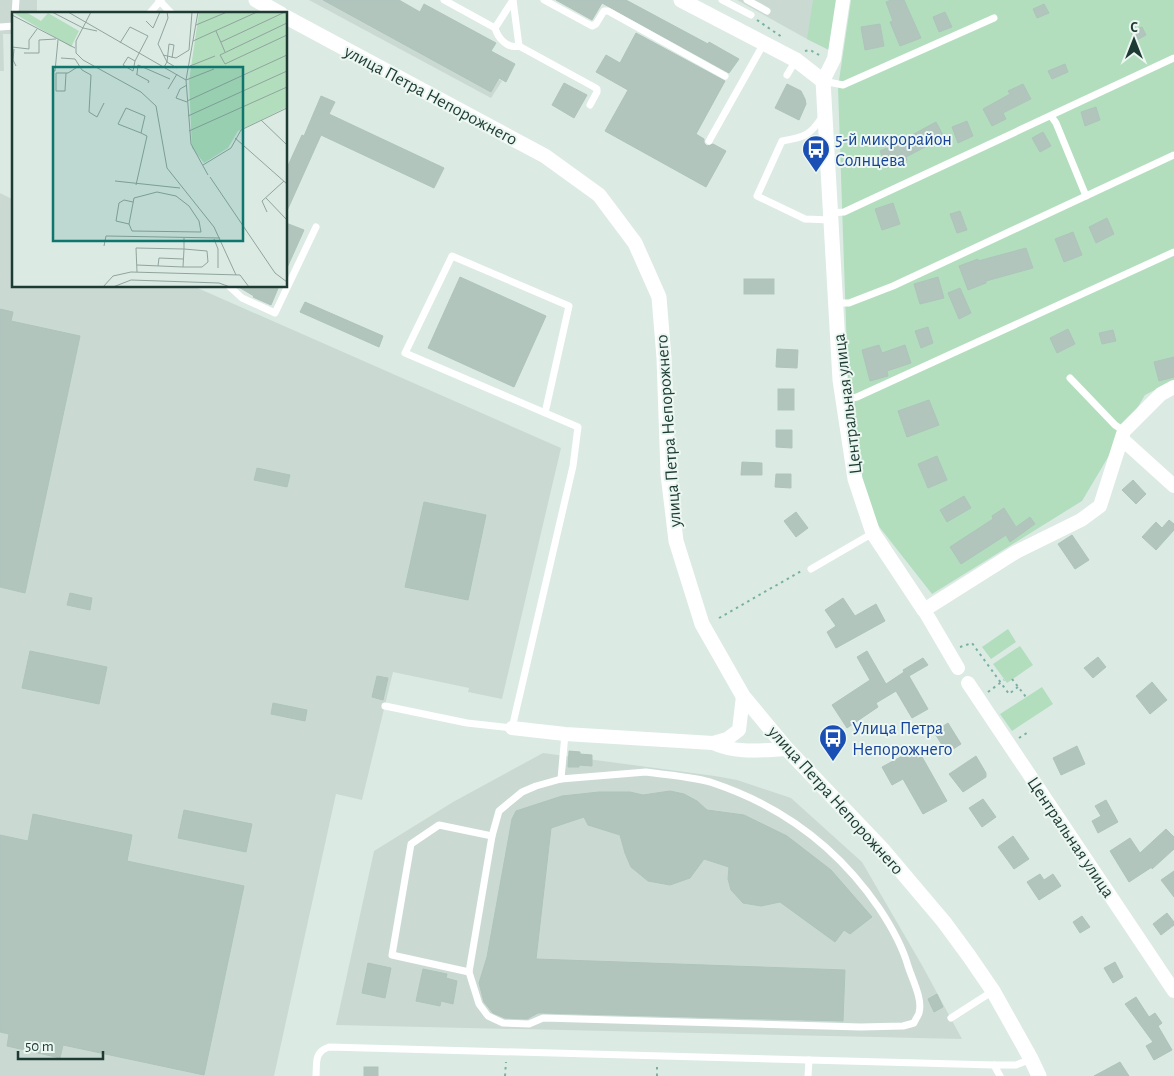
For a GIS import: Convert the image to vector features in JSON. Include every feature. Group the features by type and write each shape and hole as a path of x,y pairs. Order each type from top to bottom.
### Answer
{"street":[{"path":"256,0 277,12"},
{"path":"687,1 764,43 800,56 823,81 834,59 843,0"},
{"name":"улица Петра Непорожнего","path":"288,18 545,156 599,195 635,243 659,297 664,358 668,474 676,541 702,624 743,696 787,749 884,851 944,922 993,991 1039,1076"},
{"name":"Центральная улица","path":"823,81 840,380 855,480 873,533 924,610 958,668"},
{"path":"924,610 1016,552 1082,520 1100,506 1123,435 1161,394 1174,387"},
{"path":"1123,435 1174,486"},
{"name":"Центральная улица","path":"968,683 1174,991"},
{"path":"512,728 565,734 713,743 727,739 739,730 743,696"},
{"path":"713,743 725,749 754,751 787,749"}],"lane":[{"path":"151,12 160,0 170,12"},
{"path":"444,0 494,28 499,39 514,47 519,46 597,88 597,92 590,104"},
{"path":"494,28 513,0"},
{"path":"513,0 519,46"},
{"path":"544,0 592,26 596,24 604,11 608,11 725,76"},
{"path":"722,0 751,15"},
{"path":"747,0 768,12"},
{"path":"823,81 843,84 994,18"},
{"path":"709,141 764,43"},
{"path":"787,76 800,56"},
{"path":"825,113 815,128 804,137 782,141 757,196 804,219 831,216 844,212 1174,58"},
{"path":"1051,116 1056,123 1086,196"},
{"path":"836,303 849,303 893,286 1174,155"},
{"path":"288,286 316,227"},
{"path":"843,400 857,397 1174,252"},
{"path":"385,706 466,722 512,728 573,466 578,427 405,354 452,256 569,306 545,413"},
{"path":"231,288 242,298 275,313 287,288"},
{"path":"1070,378 1123,435"},
{"path":"811,569 873,533"},
{"path":"561,779 565,734"},
{"path":"646,772 711,782 760,801 814,836 865,887 890,924 905,953 917,992 919,1012 914,1023 895,1027 543,1018 529,1024 503,1023 488,1016 479,1004 469,972 492,836 498,811 508,802 522,792 561,779 646,772"},
{"path":"469,972 392,955 411,844 439,825 492,836"},
{"path":"951,1018 993,991"},
{"path":"316,1076 318,1054 322,1049 329,1047 994,1065 1016,1065 1031,1059"},
{"path":"808,1076 809,1060"},
{"path":"994,1065 1000,1076"}],"path":[{"path":"751,15 789,41"},
{"path":"800,56 810,50 828,59"},
{"path":"718,618 761,595 801,570 811,569"},
{"path":"954,649 972,643 1009,694 1018,687"},
{"path":"1012,679 1026,697"},
{"path":"979,700 1004,680"},
{"path":"505,1076 506,1052"}],"shaded area":[{"path":"0,0 37,0 37,12 12,12 12,34 3,34 4,71 0,71"},
{"path":"309,0 355,0 502,81 491,98"},
{"path":"737,0 837,0 829,50 807,39"},
{"path":"0,193 12,199 12,288 198,288 561,448 502,699 468,692 469,688 393,672 362,800 336,794 274,1076 0,1076"},
{"path":"543,753 715,776 737,780 791,798 862,862 962,1039 336,1025 374,851 453,802"}],"green space":[{"path":"813,0 837,0 829,50 807,39"},
{"path":"851,0 1174,0 1174,380 1145,395 1082,501 932,594 859,501 848,382 838,87"},
{"path":"1008,629 1016,642 991,659 982,647"},
{"path":"1020,646 1033,665 1007,683 993,664"},
{"path":"1042,687 1053,704 1012,731 1000,714"}],"building":[{"path":"323,0 399,0 420,12 424,4 496,43 491,51 515,64 506,82 499,78 491,92"},
{"path":"556,0 626,0 739,59 729,73 602,3 592,20"},
{"path":"904,0 921,38 900,46 890,22 893,21 886,2"},
{"path":"1044,4 1049,13 1037,18 1033,9"},
{"path":"945,12 952,27 939,32 933,17"},
{"path":"880,24 884,46 865,50 861,27"},
{"path":"1142,27 1146,35 1135,41 1131,32"},
{"path":"636,33 725,81 696,134 704,139 704,143 707,146 713,144 726,151 706,187 605,131 628,90 596,72 606,55 620,63"},
{"path":"1065,64 1068,72 1052,79 1048,71"},
{"path":"564,83 587,95 574,118 552,105"},
{"path":"787,84 801,91 805,99 806,104 799,120 775,108"},
{"path":"1023,84 1031,99 1003,113 1006,119 992,126 983,109 1010,94 1008,91"},
{"path":"321,96 335,102 329,114 444,168 434,188 321,135 288,209 288,166 302,135 304,136"},
{"path":"1096,107 1100,120 1085,126 1081,112"},
{"path":"967,121 973,136 958,143 952,127"},
{"path":"936,122 944,137 906,157 907,160 887,168 880,151 911,138 910,136"},
{"path":"1043,132 1051,146 1040,152 1032,138"},
{"path":"893,203 900,224 882,230 875,209"},
{"path":"960,211 967,230 957,233 950,214"},
{"path":"1107,218 1114,234 1096,243 1089,227"},
{"path":"288,224 304,230 288,266"},
{"path":"1073,232 1082,255 1064,262 1055,239"},
{"path":"1026,248 1033,268 986,281 986,283 968,290 959,266 978,259 978,261"},
{"path":"460,277 546,316 514,387 428,348"},
{"path":"938,277 944,298 920,304 914,284"},
{"path":"744,279 774,279 774,294 744,294"},
{"path":"240,288 278,288 271,305"},
{"path":"960,288 971,313 959,319 948,293"},
{"path":"305,302 383,336 379,347 300,312"},
{"path":"0,309 13,312 11,321 80,336 25,593 0,587"},
{"path":"928,327 933,343 921,348 915,331"},
{"path":"1068,329 1075,344 1057,353 1050,338"},
{"path":"1113,330 1116,341 1102,344 1099,333"},
{"path":"879,345 882,353 905,345 911,363 887,371 888,376 870,381 862,350"},
{"path":"777,349 798,350 797,368 776,367"},
{"path":"1174,357 1174,377 1159,381 1154,362"},
{"path":"778,389 794,389 794,410 778,410"},
{"path":"929,400 939,425 907,437 898,411"},
{"path":"776,430 792,430 792,448 776,447"},
{"path":"937,456 947,480 928,488 918,464"},
{"path":"742,462 762,463 762,475 741,475"},
{"path":"257,468 290,475 287,487 254,480"},
{"path":"776,474 791,474 791,488 775,487"},
{"path":"1133,480 1146,494 1136,504 1122,490"},
{"path":"964,496 971,508 947,522 940,510"},
{"path":"424,502 486,515 468,600 405,587"},
{"path":"1004,508 1016,527 1030,517 1035,524 1010,542 1006,535 961,564 950,547 993,519 992,516"},
{"path":"796,512 808,528 796,537 784,521"},
{"path":"1169,520 1174,524 1174,530 1156,550 1142,537 1156,522 1162,528"},
{"path":"1072,535 1089,560 1075,569 1058,544"},
{"path":"70,593 92,598 90,610 67,605"},
{"path":"843,598 855,616 876,604 885,621 836,648 827,632 836,626 825,610"},
{"path":"30,651 107,667 99,704 22,688"},
{"path":"867,651 886,684 904,672 903,670 923,658 928,665 909,676 928,709 912,718 896,691 876,703 878,707 847,728 832,705 870,680 857,657"},
{"path":"1098,657 1106,667 1093,678 1084,668"},
{"path":"377,676 388,678 383,700 372,697"},
{"path":"1152,682 1167,700 1150,714 1136,696"},
{"path":"273,703 307,710 305,721 271,714"},
{"path":"948,723 961,744 947,753 934,732"},
{"path":"1077,746 1085,764 1061,775 1053,758"},
{"path":"917,748 947,801 923,814 903,779 892,785 882,767"},
{"path":"569,751 592,755 592,766 579,765 579,767 568,767"},
{"path":"976,756 986,773 986,777 963,792 949,774"},
{"path":"670,791 684,794 697,801 707,810 744,815 787,836 831,870 872,917 850,934 844,930 835,942 780,902 761,906 743,903 731,890 728,879 729,867 704,859 690,878 670,885 648,881 631,867 620,835 588,825 584,817 551,828 536,959 845,970 843,1021 543,1013 538,1013 527,1019 505,1018 493,1013 484,1002 479,983 487,957 512,819 516,811 562,796 599,792 630,792 643,795"},
{"path":"983,799 996,817 982,827 969,808"},
{"path":"1106,800 1118,822 1098,833 1092,821 1101,816 1095,806"},
{"path":"184,810 252,824 246,852 178,838"},
{"path":"33,814 132,835 127,861 244,886 204,1075 63,1045 60,1058 7,1046 9,1034 0,1032 0,835 28,841"},
{"path":"1166,829 1174,837 1174,849 1152,869 1152,867 1129,882 1110,851 1130,838 1140,853"},
{"path":"1013,836 1029,859 1014,869 998,847"},
{"path":"1174,871 1174,897 1161,880"},
{"path":"1040,874 1044,880 1053,874 1061,886 1039,900 1027,882"},
{"path":"1167,913 1174,922 1174,925 1161,935 1153,924"},
{"path":"1082,916 1090,927 1080,933 1073,922"},
{"path":"1115,962 1123,977 1113,983 1104,968"},
{"path":"368,963 391,968 385,998 362,993"},
{"path":"423,969 447,974 446,978 457,981 453,1004 441,1001 440,1006 416,1001"},
{"path":"937,994 943,1007 934,1012 928,999"},
{"path":"1136,997 1149,1017 1155,1013 1162,1023 1158,1026 1172,1050 1154,1060 1146,1046 1153,1042 1125,1004"},
{"path":"1120,1062 1129,1076 1094,1076"},
{"path":"364,1067 378,1067 378,1076 364,1076"}],"place":[{"name":"5-й микрорайон Солнцева","path":"816,173"},
{"name":"Улица Петра Непорожнего","path":"833,762"}]}
